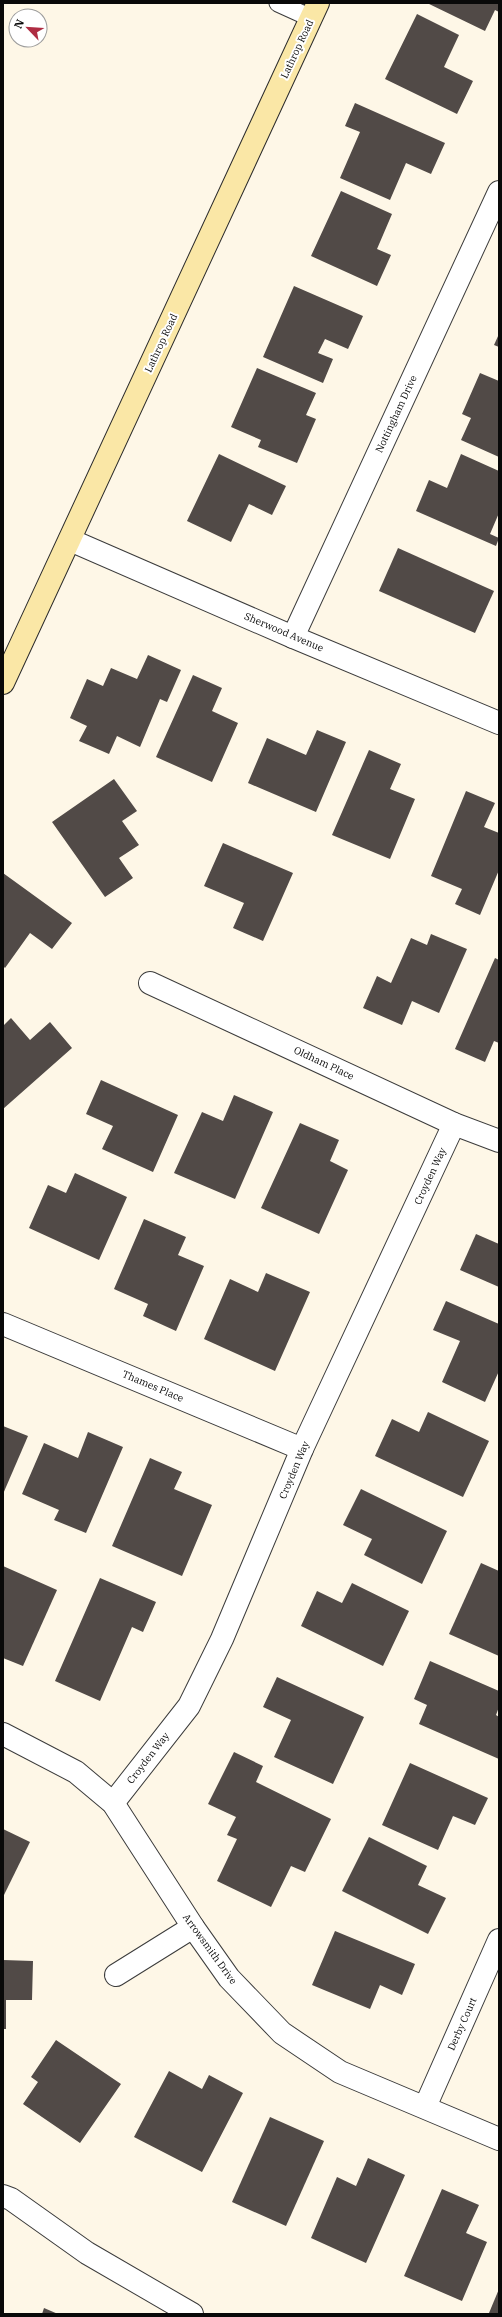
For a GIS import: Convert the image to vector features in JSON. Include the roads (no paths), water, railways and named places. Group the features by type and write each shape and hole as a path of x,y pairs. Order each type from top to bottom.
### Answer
{"main road":[{"name":"Lathrop Road","path":"3,683 314,11"}],"street":[{"name":"Nottingham Drive","path":"293,637 499,192"},
{"name":"Sherwood Avenue","path":"70,540 293,637 499,723"},
{"name":"Oldham Place","path":"150,983 454,1124 499,1141"},
{"name":"Croyden Way","path":"113,1803 189,1706 222,1640 302,1449 454,1124"},
{"name":"Thames Place","path":"3,1324 302,1449"},
{"name":"Arrowsmith Drive","path":"3,1734 76,1772 113,1803 193,1927 229,1978 282,2033 340,2072 499,2139"},
{"path":"116,1975 193,1927"},
{"name":"Derby Court","path":"425,2107 499,1940"},
{"path":"3,2196 11,2199 87,2253 192,2314"}],"lane":[{"path":"278,3 314,11"}]}
